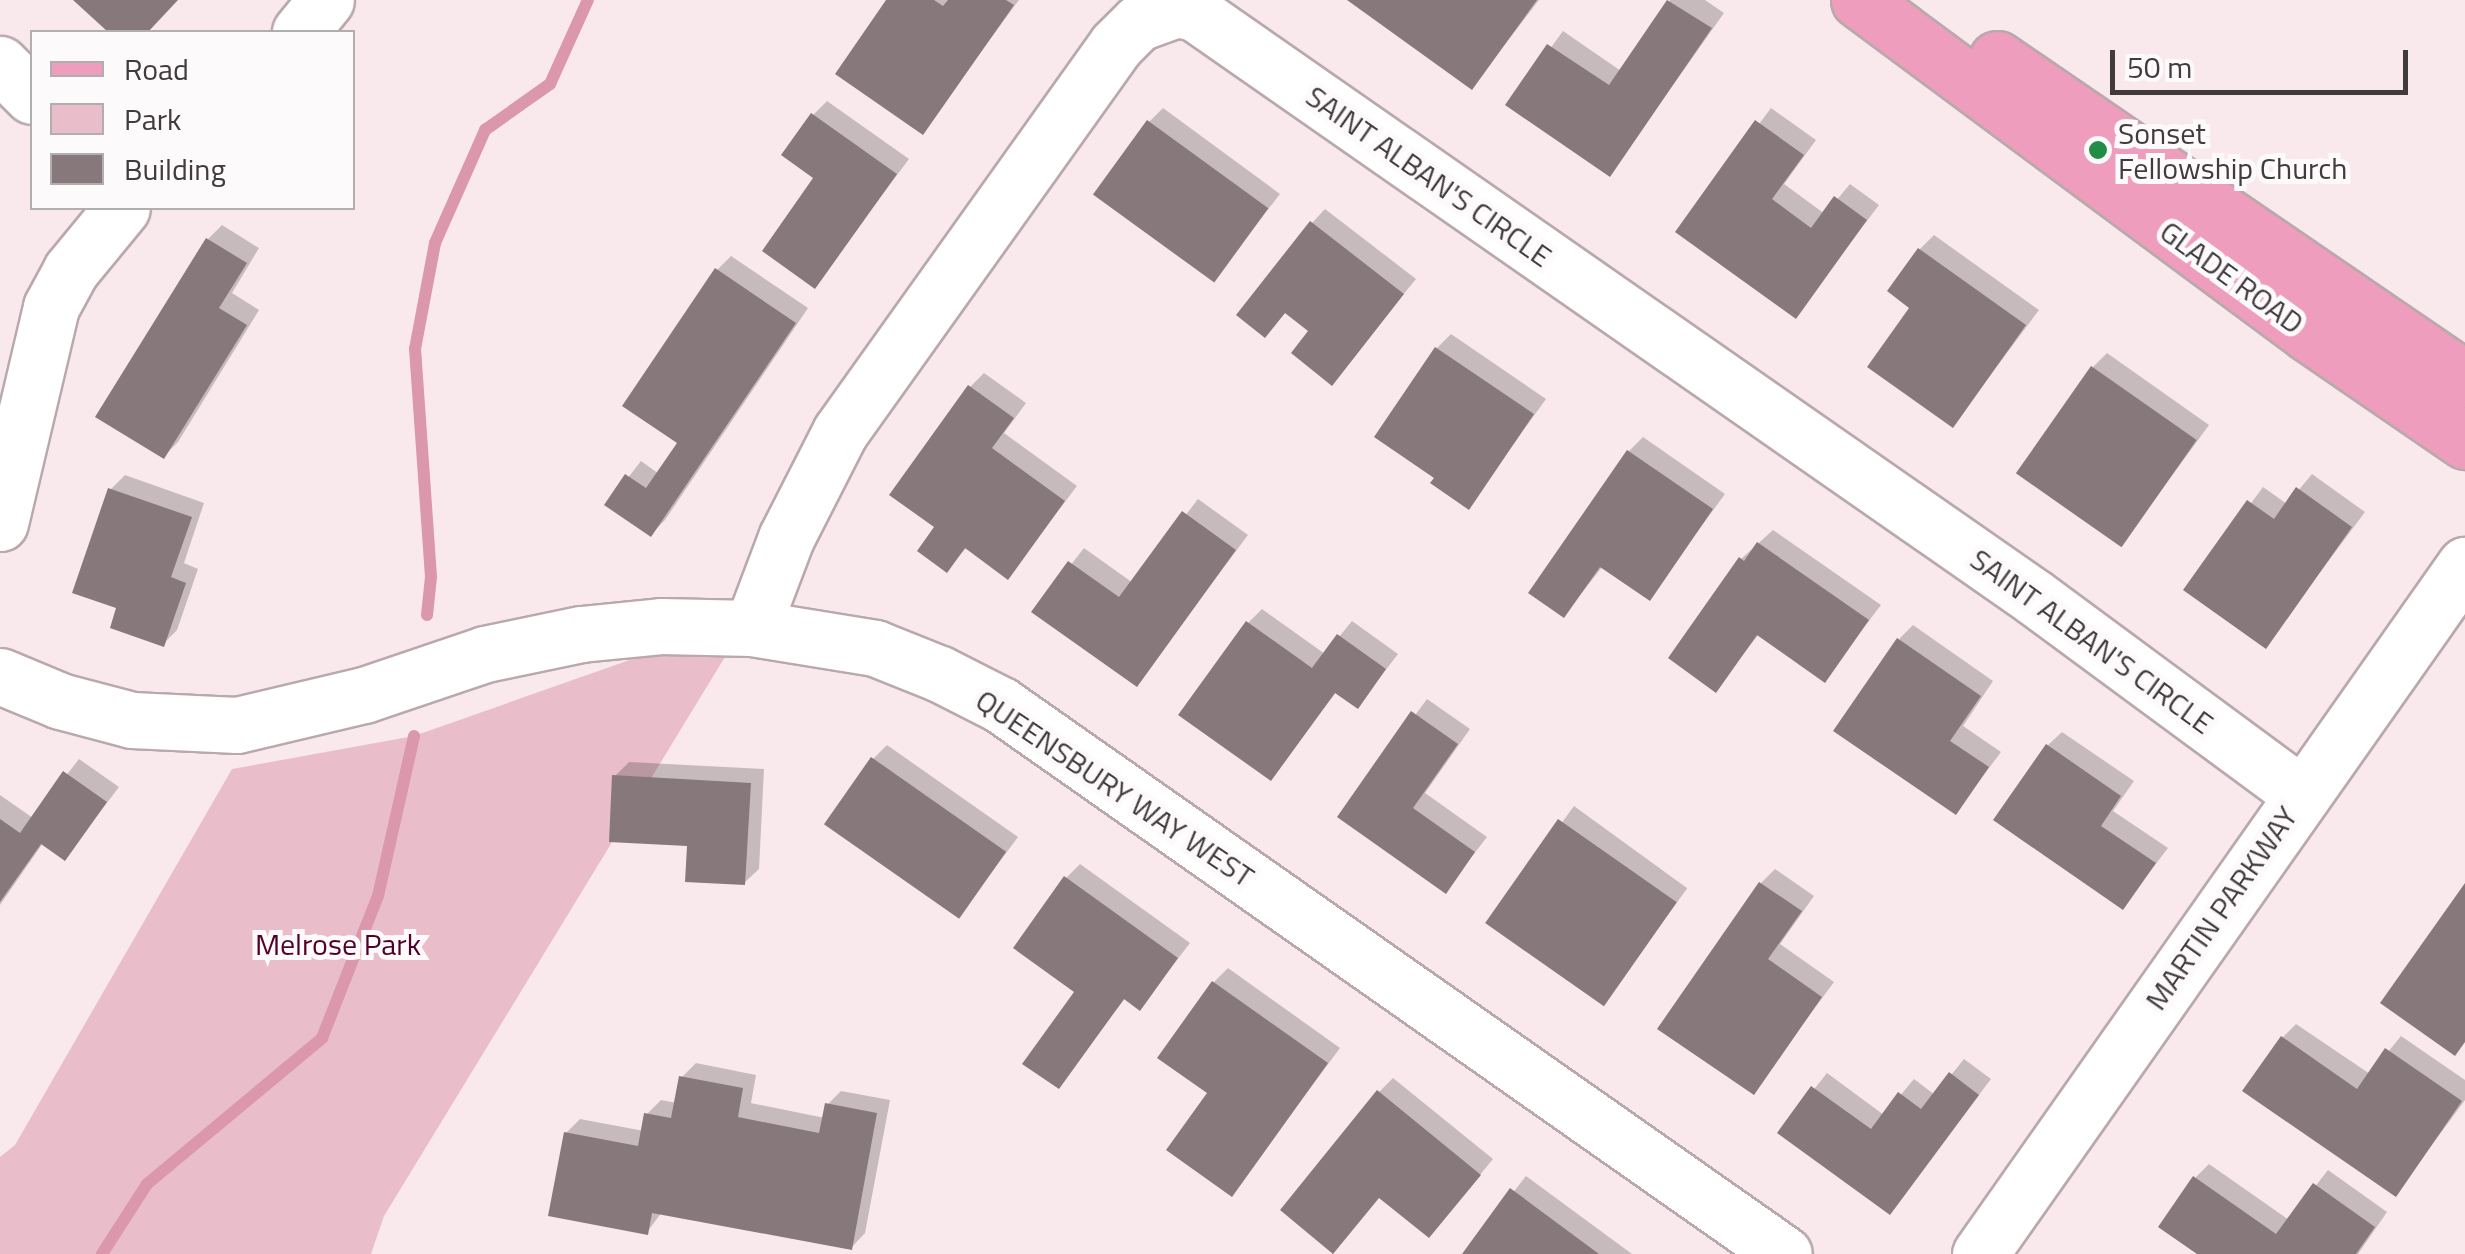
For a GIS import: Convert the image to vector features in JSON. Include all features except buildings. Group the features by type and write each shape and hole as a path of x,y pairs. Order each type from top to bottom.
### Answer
{"main road":[{"name":"GLADE ROAD","path":"1859,0 2308,332 2465,441"},
{"name":"GLADE ROAD","path":"1911,0 2465,379"}],"street":[{"path":"302,30 326,0"},
{"name":"SAINT ALBAN'S CIRCLE","path":"752,628 786,538 840,432 1116,45 1138,23 1177,8 1195,13 2018,586 2300,794"},
{"path":"0,64 30,94"},
{"path":"0,523 51,308 71,270 120,210"},
{"name":"MARTIN PARKWAY","path":"1980,1254 2300,794 2465,565"},
{"name":"QUEENSBURY WAY WEST","path":"0,676 60,701 132,720 236,724 364,695 485,654 582,634 662,626 752,628 875,648 1001,705 1784,1254"}],"green space":[{"name":"Melrose Park","path":"728,652 384,1216 371,1254 0,1254 0,1157 15,1145 232,769 414,736 641,656"}],"waterway":[{"path":"427,615 431,577 415,349 435,243 485,130 550,84 588,0"},
{"path":"102,1254 147,1184 322,1038 378,896 414,736"}],"place":[{"name":"Sonset Fellowship Church","path":"2098,150"}]}
